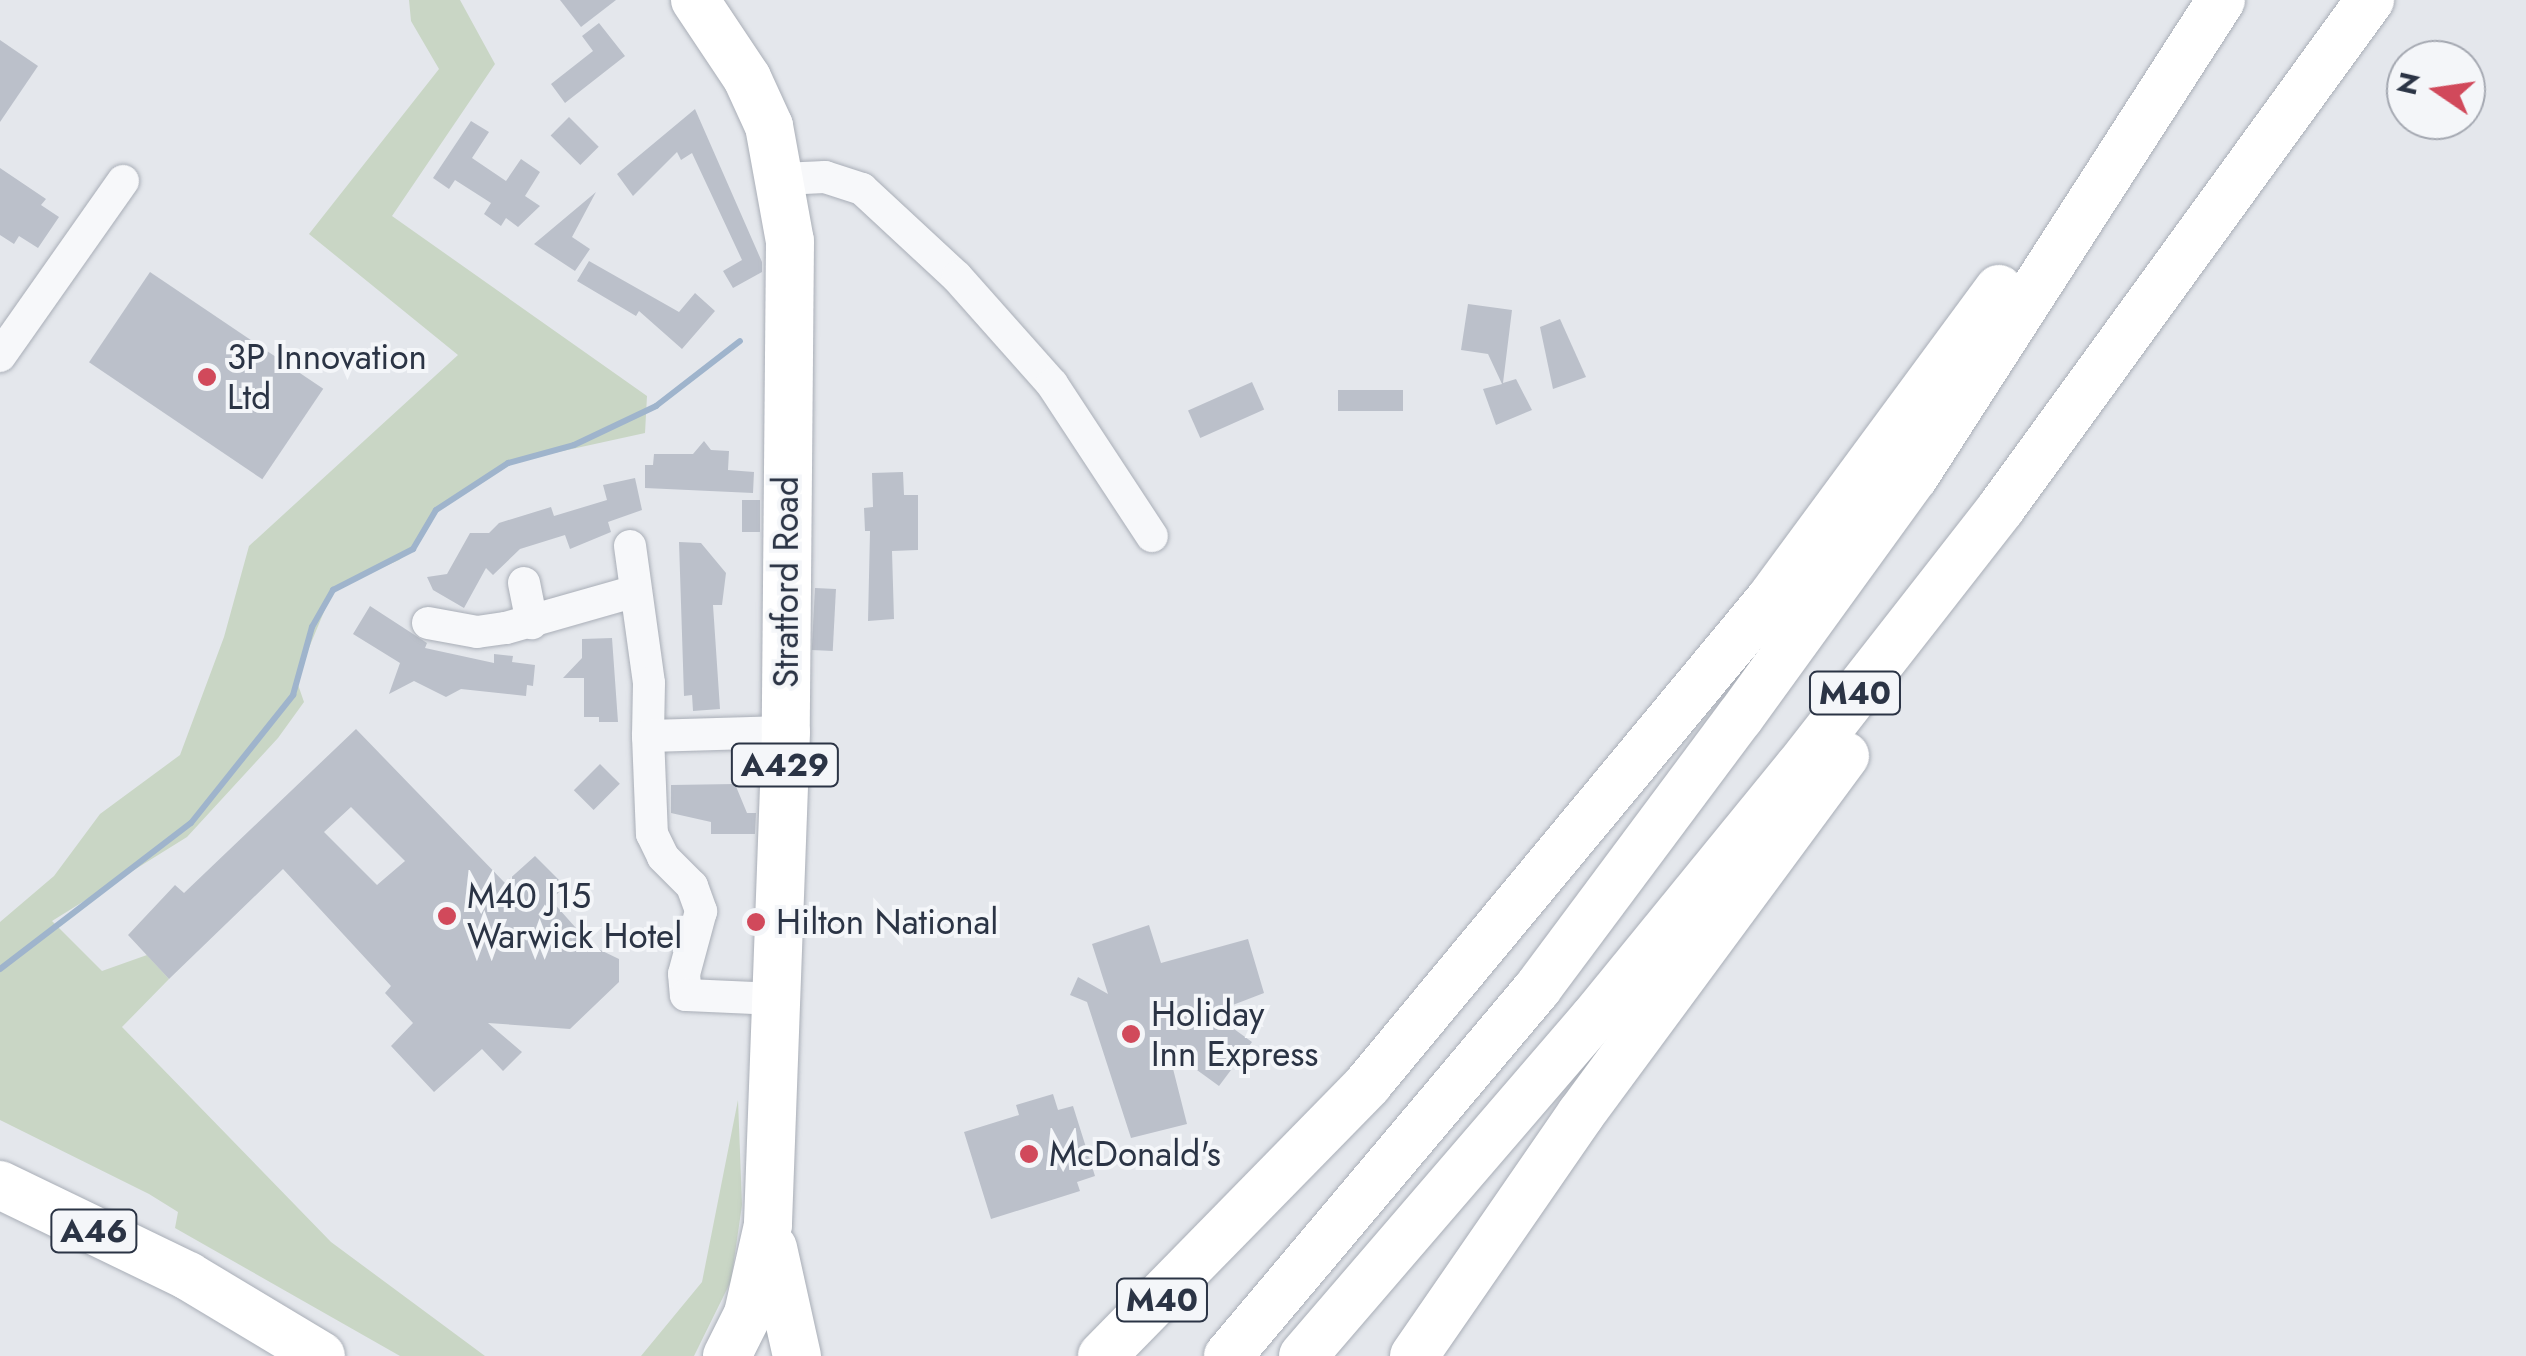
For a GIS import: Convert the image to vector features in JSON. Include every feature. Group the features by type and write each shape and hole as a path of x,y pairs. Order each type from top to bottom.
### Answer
{"highway":[{"name":"Stratford Road","path":"695,0 747,78 782,179 790,241 786,732 768,1225 748,1314 727,1356"},
{"name":"M40","path":"1228,1356 1537,989 1740,717 1914,477 2222,0"},
{"name":"M40","path":"1303,1356 1593,1020 2002,508 2370,0"},
{"name":"M40","path":"1102,1356 1368,1084 1772,598 2104,136 2174,77"},
{"name":"M40","path":"1414,1356 1580,1114 1923,644 2002,508"},
{"name":"A46","path":"0,1185 188,1276 321,1356"},
{"name":"Stratford Road","path":"768,1225 797,1356"}],"street":[{"path":"782,179 825,177 862,189 957,277 1052,384 1152,536"},
{"path":"2,347 123,181"},
{"path":"630,546 632,592 648,683 652,834 699,899 686,995 777,999"},
{"path":"524,583 532,623"},
{"path":"428,623 477,632 532,623 632,592"},
{"path":"648,736 786,732"}],"green space":[{"path":"409,0 460,0 495,64 392,216 647,396 645,433 508,463 436,510 413,549 399,560 333,590 296,679 304,702 278,738 187,837 52,921 102,971 147,955 169,979 122,1027 331,1242 485,1356 400,1356 175,1228 178,1212 149,1194 0,1120 0,922 54,876 100,814 180,755 224,637 249,546 458,355 309,234 439,69 411,21"},
{"path":"738,1100 742,1205 731,1281 694,1356 641,1356 702,1282"}],"building":[{"path":"560,0 616,0 581,27"},
{"path":"599,23 625,56 565,103 551,84 593,51 582,36"},
{"path":"0,40 38,66 0,122"},
{"path":"695,109 762,262 762,272 733,288 723,271 742,260 692,153 681,160 677,152 633,196 617,174"},
{"path":"569,117 599,147 580,165 551,135"},
{"path":"471,121 489,132 472,158 506,181 521,159 540,172 525,196 540,206 518,227 506,218 501,226 484,214 491,203 455,180 449,189 433,178"},
{"path":"0,168 46,199 41,205 59,217 38,248 19,236 14,244 0,235"},
{"path":"596,192 572,237 590,249 575,271 534,244"},
{"path":"589,261 679,312 695,293 715,311 682,349 639,311 636,316 577,281"},
{"name":"3P Innovation Ltd","path":"150,272 323,389 262,479 89,362"},
{"path":"1468,304 1512,310 1503,383 1516,379 1532,410 1496,425 1483,389 1502,384 1488,354 1461,350"},
{"path":"1560,319 1586,377 1553,389 1540,327"},
{"path":"1252,382 1264,409 1200,438 1188,410"},
{"path":"1338,390 1403,390 1403,411 1338,411"},
{"path":"704,441 711,450 729,451 728,470 754,472 753,493 645,488 645,465 653,465 654,454 693,454"},
{"path":"903,472 904,495 918,495 918,550 892,551 894,619 868,621 870,531 865,531 864,508 873,507 872,473"},
{"path":"635,478 642,510 608,522 611,532 570,549 565,535 520,549 493,575 486,568 464,608 433,590 427,577 447,574 470,533 489,533 499,523 551,507 554,516 607,500 603,485"},
{"path":"742,500 760,500 760,532 742,532"},
{"path":"679,542 701,543 726,573 722,605 713,605 720,709 693,711 692,695 684,696"},
{"path":"815,588 836,589 833,651 812,650"},
{"path":"370,606 427,643 425,648 494,663 494,654 513,656 512,662 535,665 533,686 527,685 526,696 461,689 446,697 414,681 389,694 400,663 353,634"},
{"path":"612,638 618,722 599,722 599,717 584,717 584,678 563,678 582,658 582,639"},
{"name":"M40 J15 Warwick Hotel","path":"356,729 505,883 535,856 565,886 551,900 592,946 619,959 619,982 570,1029 488,1023 522,1052 503,1071 482,1049 434,1092 391,1046 413,1023 385,993 391,986 283,869 169,979 128,935 175,885 184,893","holes":["351,807 405,861 377,885 324,832"]},
{"path":"600,764 620,784 594,810 574,790"},
{"path":"735,784 747,813 756,813 755,834 711,834 711,822 671,813 671,785"},
{"name":"Holiday Inn Express","path":"1149,925 1161,963 1248,939 1264,993 1212,1013 1252,1042 1219,1086 1168,1049 1187,1124 1131,1138 1087,1002 1070,995 1078,977 1108,994 1092,944"},
{"name":"McDonald's","path":"1053,1094 1058,1110 1073,1106 1095,1176 1077,1182 1080,1191 991,1219 964,1132 1019,1115 1016,1105"}],"waterway":[{"path":"0,969 191,823 293,695 312,627 333,590 413,549 436,510 508,463 574,445 656,406 740,341"}],"place":[{"name":"3P Innovation Ltd","path":"207,377"},
{"name":"M40 J15 Warwick Hotel","path":"447,916"},
{"name":"Hilton National","path":"756,922"},
{"name":"Holiday Inn Express","path":"1131,1034"},
{"name":"McDonald's","path":"1029,1154"}]}
